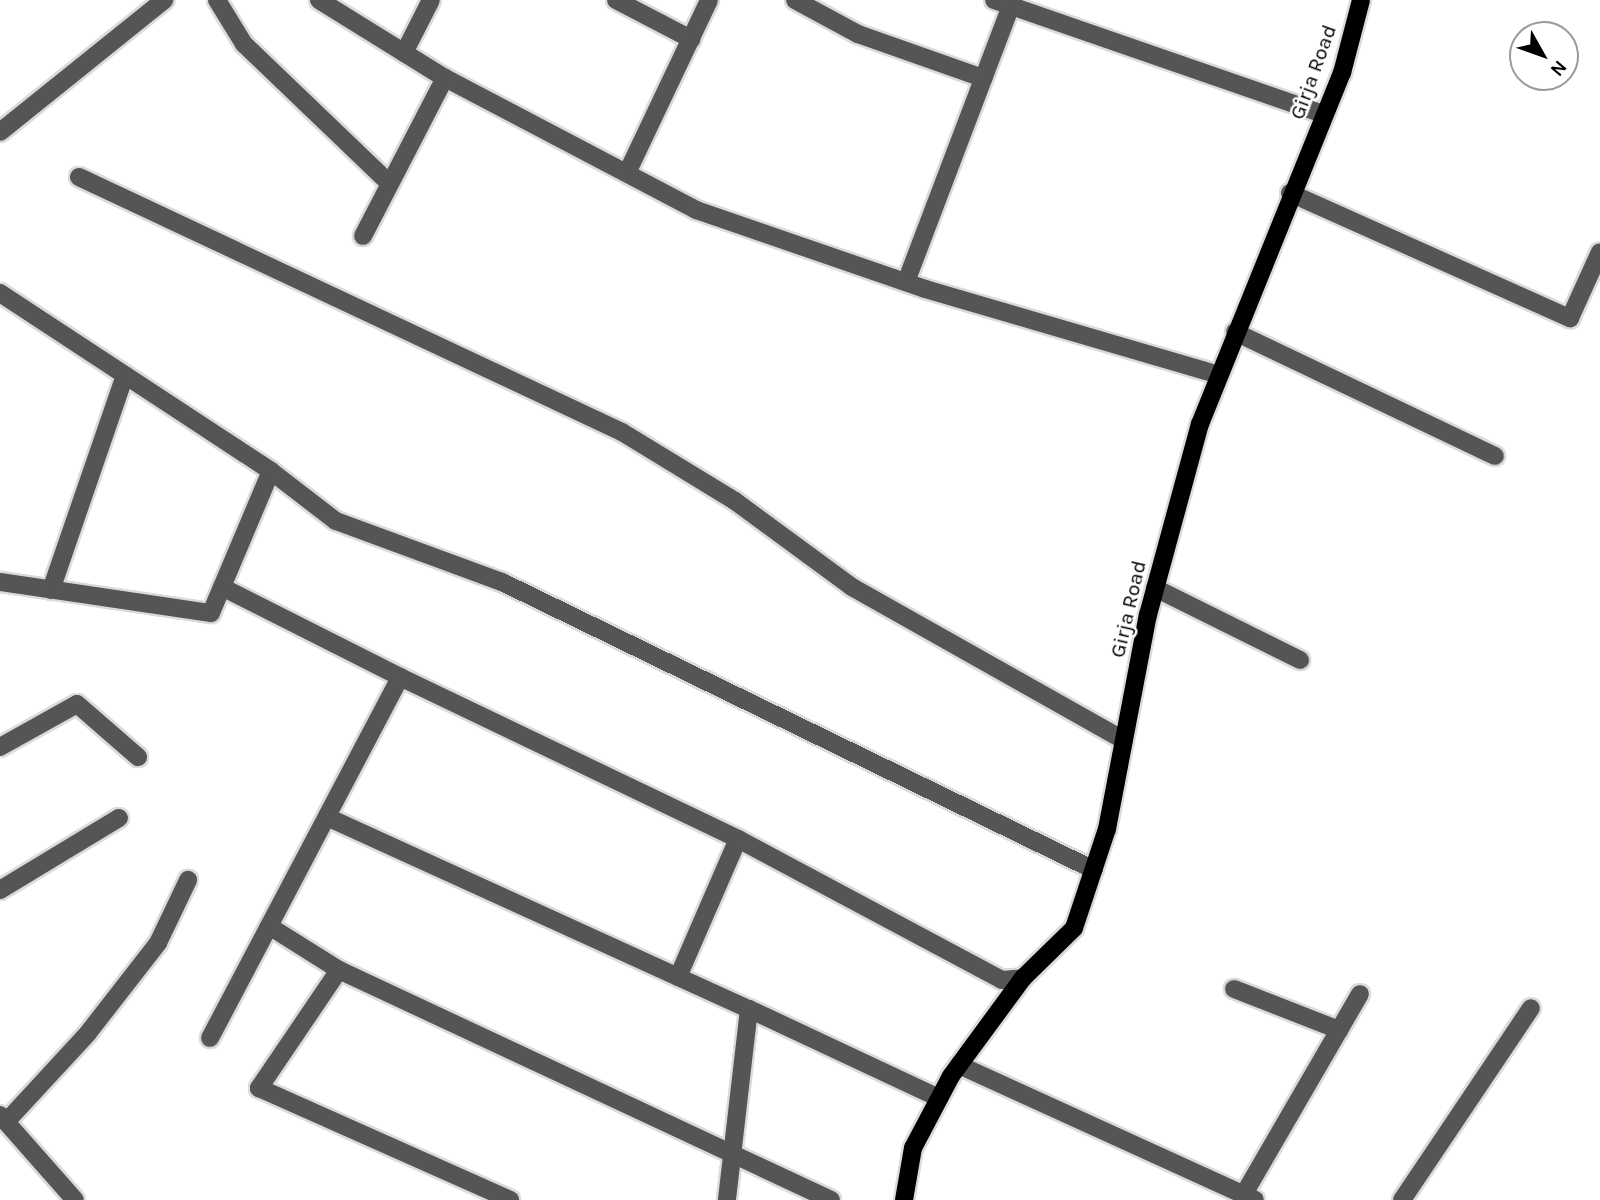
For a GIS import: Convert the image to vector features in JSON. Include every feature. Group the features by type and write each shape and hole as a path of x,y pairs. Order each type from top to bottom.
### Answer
{"main road":[{"name":"Girja Road","path":"904,1200 913,1148 959,1065 1023,978 1074,928 1094,870 1155,588 1219,374 1290,192 1324,114 1361,0"}],"street":[{"path":"0,132 164,0"},
{"path":"217,0 244,44 390,184"},
{"path":"319,0 445,78 696,210 906,282 1219,374"},
{"path":"404,53 431,0"},
{"path":"616,0 691,39"},
{"path":"627,173 709,0"},
{"path":"795,0 858,34 983,78"},
{"path":"906,282 983,78 1005,2 1324,114"},
{"path":"363,236 445,78"},
{"path":"79,177 622,432 735,500 852,587 1124,740"},
{"path":"1290,192 1570,318 1600,252"},
{"path":"0,293 271,471 336,521 502,582 1094,870"},
{"path":"1235,332 1495,456"},
{"path":"51,590 125,375"},
{"path":"0,582 211,613 271,471"},
{"path":"222,587 400,677 738,839 1002,980 1023,978"},
{"path":"1155,588 1300,660"},
{"path":"210,1038 400,677"},
{"path":"0,747 76,704 138,757"},
{"path":"327,817 939,1098"},
{"path":"0,890 119,818"},
{"path":"678,977 738,839"},
{"path":"75,1200 3,1118 88,1033 158,943 188,880"},
{"path":"269,926 340,970 732,1156 831,1200"},
{"path":"340,970 258,1088 510,1200"},
{"path":"1234,989 1339,1030"},
{"path":"959,1065 1250,1197 1360,994"},
{"path":"1402,1200 1531,1008"},
{"path":"727,1200 749,1009"}]}
